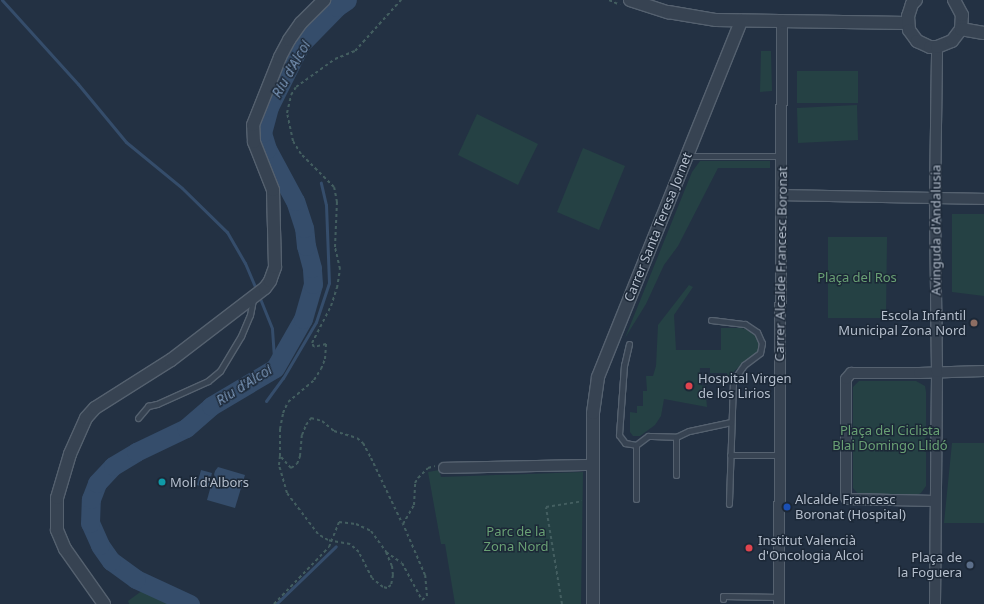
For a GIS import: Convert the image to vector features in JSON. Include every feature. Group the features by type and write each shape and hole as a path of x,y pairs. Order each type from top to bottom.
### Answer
{"street":[{"path":"104,604 65,549 59,537 56,525 57,498 70,454 86,418 95,408 171,360 253,297 270,281 274,272 273,190 254,142 252,130 280,57 294,32 324,0"},
{"path":"630,0 668,12 702,18 741,21 782,20 907,23"},
{"path":"916,0 909,10 907,23 912,36 917,41 930,47 936,47 952,41 961,29 962,15 954,0"},
{"name":"Carrer Alcalde Francesc Boronat","path":"779,600 778,455 782,156 782,20"},
{"name":"Carrer Santa Teresa Jornet","path":"593,604 593,405 598,377 741,21"},
{"path":"961,29 984,33"},
{"name":"Avinguda d'Andalusia","path":"934,604 937,372 935,198 936,47"},
{"path":"781,195 984,199"},
{"path":"935,502 847,499 846,379 851,373 984,370"},
{"path":"444,468 592,465"}],"lane":[{"path":"686,156 782,156"},
{"path":"138,418 148,406 157,404 208,381 220,370 241,336 250,315 253,297"},
{"path":"711,320 745,324 757,332 762,343 760,353 744,365 733,381 729,504"},
{"path":"629,344 624,365 619,435 625,443 636,444 648,436 676,438 689,431 731,422"},
{"path":"676,438 676,475"},
{"path":"636,444 636,499"},
{"path":"730,455 778,455"},
{"path":"723,599 723,596 779,600"}],"path":[{"path":"274,604 329,547 332,541 340,522 356,524 371,531 386,552 392,566 393,576 391,585 387,588 383,587 372,578 359,552 350,544 332,541 318,534 287,493 279,465 280,428 283,414 288,402 314,380 325,359 326,344 314,347 312,343 331,306 337,288 340,269 335,246 337,202 334,188 301,154 293,141 287,113 291,95 296,87 335,59 355,51 374,28 392,12 401,0"},
{"path":"280,456 291,468 297,464 300,456 302,435 311,418 322,421 334,431 357,438 363,443 403,524 425,576 427,596 422,600 402,564 386,552"},
{"path":"403,524 414,505 415,483 418,478 432,466 444,468"},
{"path":"562,604 546,508 592,500"}],"green space":[{"path":"761,51 771,51 772,91 760,92"},
{"path":"797,71 858,71 858,103 797,103"},
{"path":"857,105 858,140 798,143 797,108"},
{"path":"477,114 538,144 518,185 458,155"},
{"path":"583,148 625,166 599,230 557,212"},
{"path":"700,161 770,161 770,168 718,168 678,246 664,265 646,304 625,338 692,172"},
{"path":"952,214 984,214 984,296 952,292"},
{"name":"Plaça del Ros","path":"828,237 887,237 886,318 828,318"},
{"path":"689,285 693,287 674,315 676,350 721,350 721,328 741,328 752,331 758,337 760,346 757,352 734,371 730,378 727,379 727,373 710,373 710,368 700,368 699,385 705,386 707,407 664,399 661,416 655,425 640,436 633,436 630,432 630,412 637,413 637,406 643,406 643,391 647,391 646,376 653,376 656,366 658,325"},
{"name":"Plaça del Ciclista Blai Domingo Llidó","path":"859,381 916,381 925,386 926,486 921,493 917,495 859,495 853,488 853,387"},
{"path":"952,443 984,443 984,523 944,523"},
{"name":"Parc de la Zona Nord","path":"439,470 441,477 583,472 581,604 455,604 445,544 441,544 428,472"},
{"path":"143,590 173,604 129,604 128,601"}],"water":[{"path":"218,467 245,475 235,508 207,500 215,471"},
{"path":"201,470 212,473 208,489 197,485"}],"waterway":[{"path":"2,0 78,84 126,142 182,188 227,232 245,263 257,291"},
{"name":"Riu d'Alcoi","path":"190,604 136,579 111,561 100,545 90,523 91,499 97,483 113,466 136,452 186,428 211,406 275,368 303,319 313,284 312,268 306,246 304,228 295,201 267,149 262,133 269,107 300,45 337,7 347,0"},
{"path":"266,401 283,378 316,322 329,283 326,205 321,183"},
{"path":"259,296 272,329 275,368"},
{"path":"276,604 336,546"}],"place":[{"name":"Escola Infantil Municipal Zona Nord","path":"974,323"},
{"name":"Hospital Virgen de los Lirios","path":"689,386"},
{"name":"Molí d'Albors","path":"162,482"},
{"name":"Alcalde Francesc Boronat (Hospital)","path":"787,507"},
{"name":"Institut Valencià d'Oncologia Alcoi","path":"749,548"},
{"name":"Plaça de la Foguera","path":"970,565"}]}
